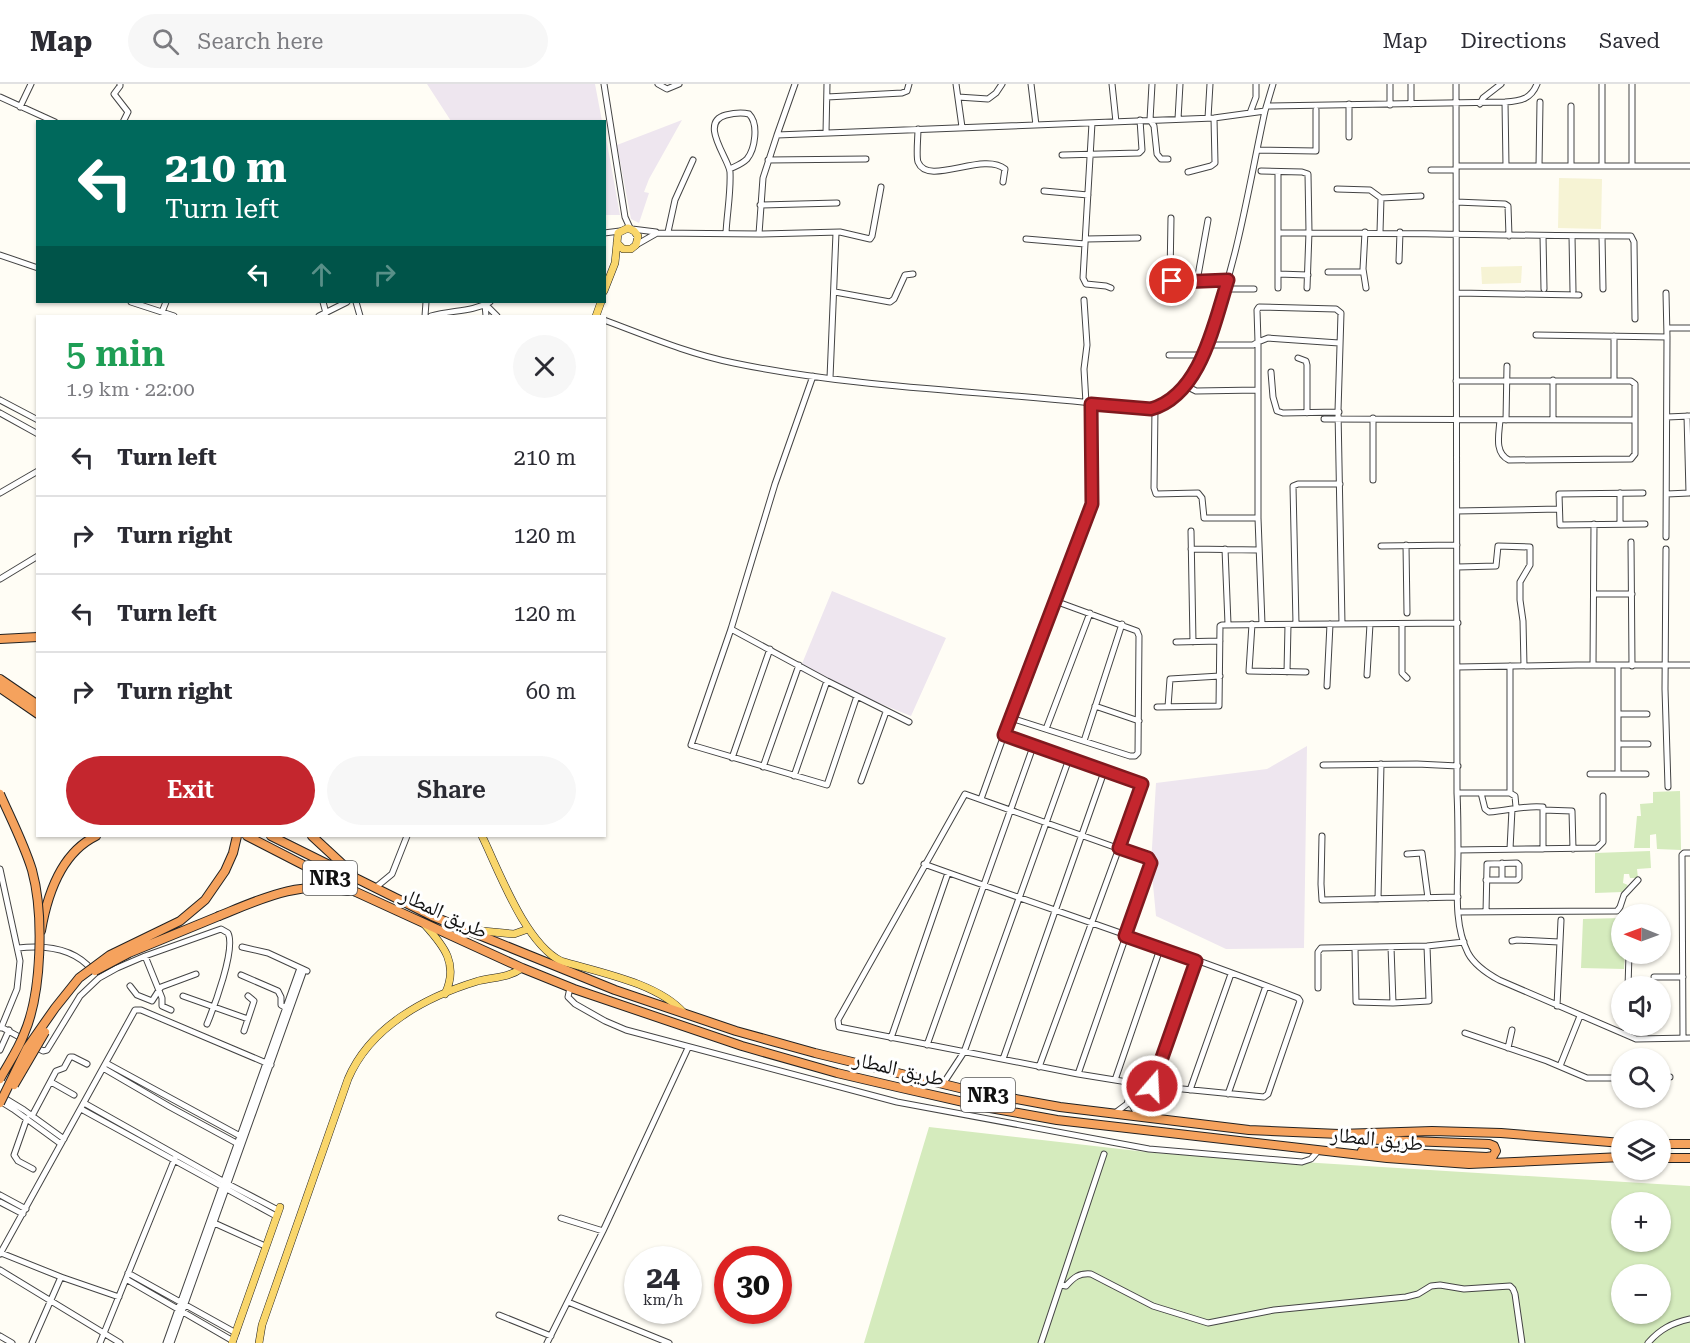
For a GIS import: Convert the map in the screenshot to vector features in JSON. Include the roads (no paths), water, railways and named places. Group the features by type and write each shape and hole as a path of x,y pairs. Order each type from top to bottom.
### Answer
{"highway":[{"path":"0,639 36,637"},
{"path":"0,679 36,704"},
{"path":"0,688 36,713"},
{"path":"0,794 33,873 39,909 40,937"},
{"path":"0,1079 25,1034 35,992 45,909 57,878 78,849 95,837"},
{"path":"0,1103 27,1048 64,995 86,972 110,955 180,921 206,900 225,872 237,837"},
{"name":"طريق المطار","path":"249,837 356,892 570,988 707,1035 837,1073 1019,1114 1318,1151 1469,1164 1611,1158"},
{"name":"طريق المطار","path":"273,837 432,916 578,976 736,1031 814,1053 942,1084 1013,1100 1265,1132 1501,1133 1611,1142"},
{"path":"313,837 360,880"},
{"path":"0,1103 20,1075 62,1003 94,972 120,957 272,894 299,888 332,888 356,892"},
{"path":"1265,1132 1338,1139 1489,1144 1494,1146 1496,1151 1493,1156 1488,1157 1287,1146"},
{"path":"1671,1144 1690,1144"},
{"path":"1671,1158 1690,1158"}],"main road":[{"path":"606,281 622,255 634,247 638,236 626,229 617,235 615,264"},
{"path":"617,242 623,249 634,247"},
{"path":"482,837 528,929 558,959 641,986 669,999 686,1014"},
{"path":"423,923 443,945 448,956 450,976 445,994"},
{"path":"466,930 514,934 528,929"},
{"path":"259,1343 262,1325 353,1068 365,1048 382,1030 408,1013 445,994 476,982 512,975 522,968"},
{"path":"233,1339 278,1211"}],"street":[{"path":"20,107 31,84"},
{"path":"120,84 114,94 128,112 124,120"},
{"path":"604,84 626,229"},
{"path":"657,84 667,89 679,84"},
{"path":"759,234 763,178 795,84"},
{"path":"826,133 827,84"},
{"path":"827,97 902,93 907,91 909,84"},
{"path":"956,84 962,127"},
{"path":"958,97 988,99 1002,84"},
{"path":"1031,84 1036,125"},
{"path":"1112,84 1116,122"},
{"path":"1152,84 1150,120 1154,126 1158,157 1168,159"},
{"path":"1178,119 1180,84"},
{"path":"1188,172 1215,163 1210,84"},
{"path":"1250,113 1256,97 1256,84"},
{"path":"606,321 660,342 732,363 813,376 873,384 1148,410 1155,408 1186,386 1206,345 1226,289 1273,84"},
{"path":"1390,84 1390,105"},
{"path":"1411,84 1411,104"},
{"path":"1456,84 1458,912 1464,942 1470,956 1486,972 1611,1029"},
{"path":"1480,104 1482,98 1501,84"},
{"path":"777,135 1211,118 1266,109 1349,104 1480,104 1527,98 1538,84"},
{"path":"1602,84 1602,166"},
{"path":"1632,84 1632,166"},
{"path":"0,97 50,120"},
{"path":"1505,102 1506,166"},
{"path":"1539,166 1540,102"},
{"path":"1349,104 1349,137"},
{"path":"1571,166 1572,106"},
{"path":"1258,150 1316,151 1316,110"},
{"path":"726,233 730,169 717,142 716,124 718,119 724,115 744,112 752,116 754,121 753,147 747,158 730,169"},
{"path":"1062,155 1140,153 1142,150 1140,120"},
{"path":"1092,123 1084,281 1086,284 1111,288"},
{"path":"918,129 918,163 923,168 935,171 968,167 976,163 993,163 1005,169 1003,182"},
{"path":"668,232 675,200 693,159"},
{"path":"768,160 866,159"},
{"path":"1431,170 1506,166 1690,166"},
{"path":"1262,171 1305,172 1308,174 1307,288"},
{"path":"1278,172 1278,288"},
{"path":"606,234 626,229 657,233 836,233 872,238 882,187"},
{"path":"1337,189 1370,189 1381,198 1421,196"},
{"path":"1044,191 1088,195"},
{"path":"1380,232 1381,198"},
{"path":"1456,202 1505,204 1508,206 1509,236"},
{"path":"760,205 837,203"},
{"path":"1172,218 1170,279 1178,282 1228,280"},
{"path":"1197,281 1208,220"},
{"path":"1365,232 1366,288"},
{"path":"1279,233 1400,232 1509,236 1631,236 1633,239 1635,319"},
{"path":"1399,261 1400,232"},
{"path":"634,247 657,233"},
{"path":"830,378 836,233"},
{"path":"606,235 617,242"},
{"path":"1543,236 1544,289"},
{"path":"1572,236 1573,291"},
{"path":"1602,236 1603,289"},
{"path":"1026,239 1086,242 1138,238"},
{"path":"0,255 36,267"},
{"path":"1328,272 1364,272"},
{"path":"835,292 890,302 894,299 905,274 913,274"},
{"path":"1278,274 1308,275"},
{"path":"1226,289 1254,289"},
{"path":"1666,292 1666,537"},
{"path":"1457,293 1579,295"},
{"path":"981,799 1092,504 1088,403 1084,369 1087,345 1084,300"},
{"path":"134,303 171,315"},
{"path":"162,312 166,303"},
{"path":"323,303 326,313"},
{"path":"321,315 345,303"},
{"path":"454,303 454,310"},
{"path":"435,315 469,309 487,303 496,315"},
{"path":"1262,624 1258,518 1257,309 1259,307 1339,310 1341,313 1339,415 1342,624"},
{"path":"1667,328 1690,328"},
{"path":"1536,335 1667,337"},
{"path":"1614,336 1614,381"},
{"path":"1206,345 1246,346 1268,338 1339,343"},
{"path":"1169,355 1202,355"},
{"path":"1298,358 1306,361 1307,365 1307,413"},
{"path":"1456,381 1506,380 1553,380 1634,382 1635,454 1631,459 1509,460 1503,457 1499,452 1503,420 1506,380 1507,366"},
{"path":"1271,372 1272,397 1277,411 1373,418 1634,420"},
{"path":"813,376 775,484 731,629 691,745 827,785 857,696"},
{"path":"1553,380 1553,419"},
{"path":"1186,386 1196,391 1258,390"},
{"path":"0,400 36,419"},
{"path":"1155,408 1154,488 1156,494 1197,493 1202,498 1204,518 1258,518"},
{"path":"0,413 36,433"},
{"path":"1324,418 1339,415"},
{"path":"1667,417 1689,416 1689,494 1667,494"},
{"path":"1373,418 1373,480"},
{"path":"1,491 36,472"},
{"path":"1296,624 1293,486 1340,484"},
{"path":"1620,493 1620,524"},
{"path":"1643,493 1559,494 1560,525 1645,524"},
{"path":"1457,511 1559,509"},
{"path":"1593,665 1594,524"},
{"path":"1191,531 1192,642"},
{"path":"1631,542 1632,666"},
{"path":"1406,545 1407,614"},
{"path":"1381,546 1457,545"},
{"path":"1458,567 1496,566 1498,546 1530,547 1530,565 1520,582 1524,666"},
{"path":"1191,549 1259,550"},
{"path":"1225,549 1228,624"},
{"path":"1666,549 1668,788"},
{"path":"0,579 36,557"},
{"path":"1595,594 1632,594"},
{"path":"1011,718 1135,756 1139,748 1139,636 1134,628 1055,601"},
{"path":"1046,729 1090,613"},
{"path":"1084,741 1122,624"},
{"path":"1157,707 1219,706 1220,626 1228,624 1458,624"},
{"path":"1252,624 1248,670 1306,672"},
{"path":"1327,686 1330,624"},
{"path":"1367,675 1370,624"},
{"path":"1402,624 1402,673 1407,678"},
{"path":"1287,672 1288,625"},
{"path":"731,629 909,722"},
{"path":"1176,642 1220,641"},
{"path":"732,758 770,649"},
{"path":"1458,667 1690,665"},
{"path":"763,768 799,666"},
{"path":"1510,666 1510,793"},
{"path":"1618,666 1618,774"},
{"path":"1168,706 1170,679 1220,676"},
{"path":"794,776 828,681"},
{"path":"1095,706 1139,721"},
{"path":"861,781 886,712"},
{"path":"1619,714 1647,714"},
{"path":"1004,735 1070,756 1142,784 1039,1067"},
{"path":"927,1045 1034,744"},
{"path":"1619,744 1648,744"},
{"path":"942,1084 964,1052 1070,756"},
{"path":"1378,899 1381,764"},
{"path":"1323,765 1458,766"},
{"path":"1003,1059 1105,769"},
{"path":"1590,774 1646,774"},
{"path":"1457,793 1510,793 1515,796 1510,849"},
{"path":"1481,793 1487,811 1542,806 1543,849"},
{"path":"924,864 1125,936 1160,949 1266,986 1298,998 1300,1002 1265,1097 1126,1082 1078,1074 1039,1067 840,1028 837,1022 924,864 964,795 968,794 1082,834 1148,858 1151,863 1125,936 1078,1074"},
{"path":"1458,850 1598,848 1603,842 1603,796"},
{"path":"1543,810 1572,811 1573,849"},
{"path":"1323,836 1322,900 1458,897"},
{"path":"375,888 392,874 407,837"},
{"path":"1407,854 1422,853 1428,898"},
{"path":"1683,1038 1682,855 1690,853"},
{"path":"1502,863 1502,880"},
{"path":"1486,880 1518,880 1518,863 1488,864 1486,880 1486,912"},
{"path":"0,869 18,948 20,975 17,989 1,1028 9,1030 40,1050 47,1050 80,996 99,978 145,956 216,929 225,930 231,941 214,1007 207,1024"},
{"path":"891,1038 948,873"},
{"path":"1458,912 1617,911 1624,895 1638,880"},
{"path":"1557,1006 1561,920"},
{"path":"1512,941 1559,942"},
{"path":"1318,988 1319,950 1427,946 1464,942"},
{"path":"18,948 44,946 63,951 83,961 99,978"},
{"path":"1354,948 1356,1002 1393,1003 1429,1001 1427,946"},
{"path":"171,1343 211,1222 288,1008 304,970 268,953 242,947"},
{"path":"1391,947 1393,1003"},
{"path":"1115,1080 1160,949"},
{"path":"145,956 161,997 162,1006 171,1010"},
{"path":"1152,1086 1196,961"},
{"path":"130,986 137,995 152,1001 161,987 196,974"},
{"path":"1190,1090 1231,974"},
{"path":"241,975 278,991 281,995 281,1005 288,1008"},
{"path":"1671,977 1683,977"},
{"path":"1228,1094 1266,986"},
{"path":"570,988 567,995 569,999 610,1023 688,1048 897,1102 1149,1149 1302,1162 1311,1159 1318,1151"},
{"path":"183,996 248,1019"},
{"path":"244,1031 254,1001 248,996"},
{"path":"119,1297 61,1277 1,1250 25,1212 134,1012 139,1009 268,1064"},
{"path":"0,1012 7,1016"},
{"path":"1560,1066 1580,1016"},
{"path":"0,1050 9,1030"},
{"path":"1508,1048 1512,1030"},
{"path":"1465,1033 1587,1077 1611,1078"},
{"path":"1630,1036 1640,1040 1690,1038"},
{"path":"547,1343 603,1231 688,1048"},
{"path":"33,1169 18,1161 14,1155 29,1117 57,1070 64,1068 71,1057 87,1064"},
{"path":"105,1066 242,1137"},
{"path":"105,1066 170,1107 239,1145"},
{"path":"51,1082 74,1095"},
{"path":"1126,1082 1131,1093 1132,1106 1139,1117"},
{"path":"1114,1114 1126,1104 1134,1083"},
{"path":"1131,1093 1144,1084"},
{"path":"0,1096 62,1142"},
{"path":"0,1103 29,1117"},
{"path":"82,1106 225,1186 278,1211"},
{"path":"1041,1343 1104,1154"},
{"path":"100,1343 175,1158"},
{"path":"0,1195 25,1212"},
{"path":"0,1202 25,1212"},
{"path":"561,1218 603,1231"},
{"path":"211,1222 265,1246"},
{"path":"0,1270 120,1343"},
{"path":"128,1273 233,1339"},
{"path":"1061,1285 1066,1286 1082,1273 1091,1274 1153,1306 1208,1323 1274,1310 1406,1297 1418,1294 1431,1286 1440,1285 1464,1289 1510,1286 1514,1289 1522,1343"},
{"path":"32,1343 61,1277"},
{"path":"126,1280 181,1308"},
{"path":"568,1302 669,1343"},
{"path":"166,1343 181,1308"},
{"path":"498,1315 551,1336"},
{"path":"1648,1343 1667,1325 1690,1318"},
{"path":"0,1336 12,1343"}]}
